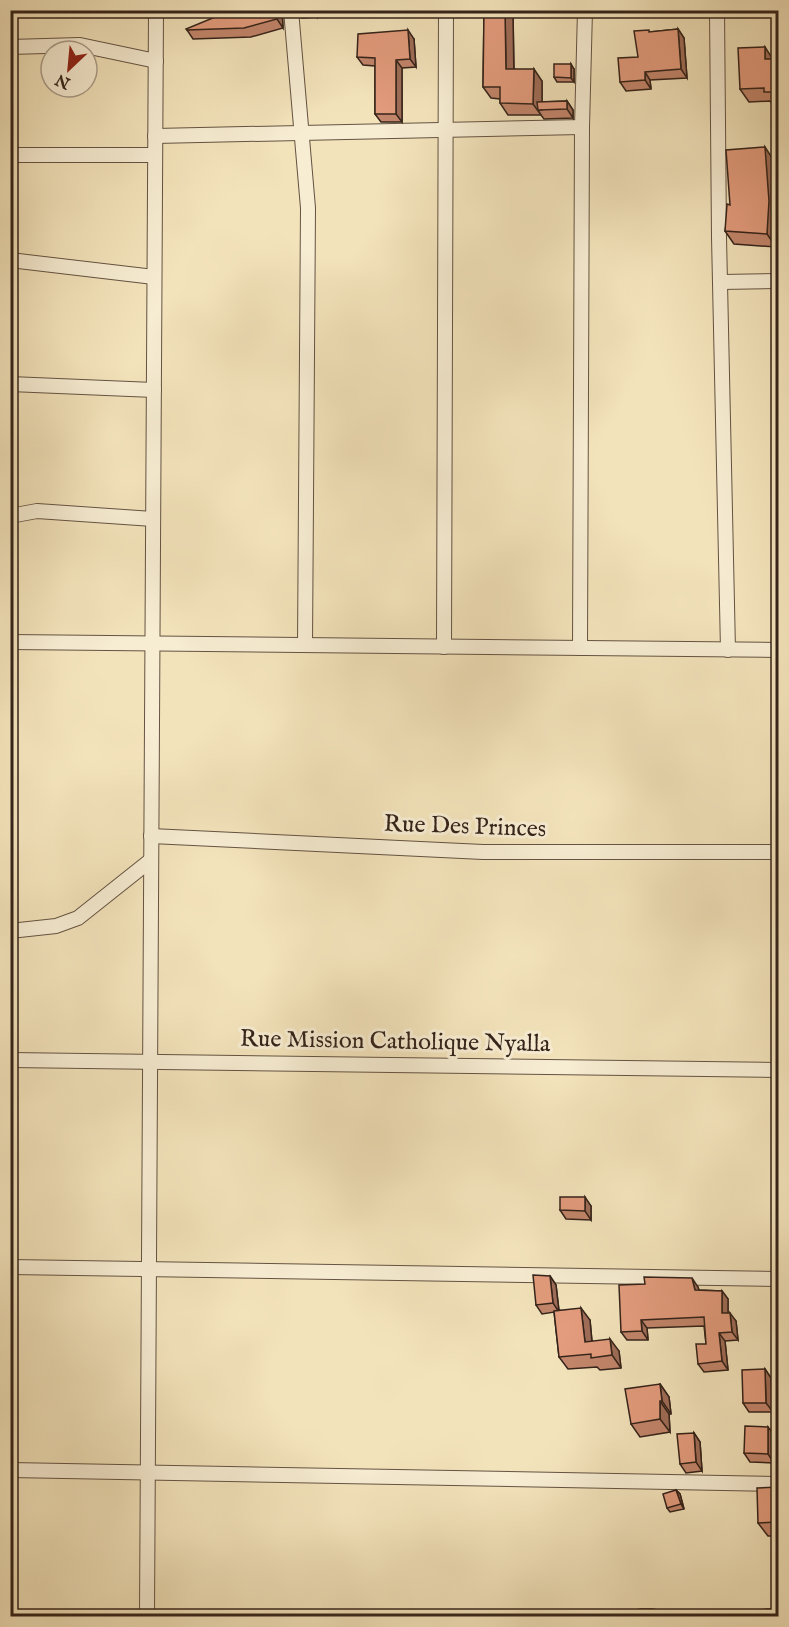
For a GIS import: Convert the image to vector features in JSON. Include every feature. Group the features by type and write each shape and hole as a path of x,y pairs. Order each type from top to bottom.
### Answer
{"street":[{"path":"147,1617 156,10"},
{"path":"291,10 308,208 305,645"},
{"path":"444,647 446,10"},
{"path":"580,648 582,127 585,10"},
{"path":"717,10 719,237 728,650"},
{"path":"10,47 80,45 156,61"},
{"path":"155,136 582,127"},
{"path":"10,155 155,155"},
{"path":"10,260 154,277"},
{"path":"721,282 778,281"},
{"path":"10,384 154,390"},
{"path":"10,516 37,511 153,519"},
{"path":"10,642 778,650"},
{"name":"Rue Des Princes","path":"151,836 483,852 778,852"},
{"path":"10,931 56,926 78,918 151,860"},
{"name":"Rue Mission Catholique Nyalla","path":"10,1060 778,1070"},
{"path":"10,1267 778,1279"},
{"path":"10,1470 778,1484"},
{"path":"642,1616 652,1617"},
{"path":"766,1617 778,1616"}],"building":[{"path":"232,10 277,10 277,19 244,28 186,29"},
{"path":"484,10 505,10 506,69 534,69 533,104 500,103 500,87 483,87"},
{"path":"678,29 681,69 645,72 645,80 620,82 618,58 638,57 634,31"},
{"path":"408,30 410,59 396,60 396,114 375,114 375,58 357,57 358,34"},
{"path":"765,47 765,59 778,59 778,92 764,92 764,88 740,89 738,48"},
{"path":"554,64 571,64 571,78 554,77"},
{"path":"567,101 567,109 538,110 537,102"},
{"path":"765,147 769,201 767,234 725,231 727,204 730,205 726,150"},
{"path":"560,1197 585,1197 585,1211 560,1210"},
{"path":"533,1275 550,1276 553,1303 536,1305"},
{"path":"644,1277 692,1278 695,1290 722,1291 722,1313 730,1313 732,1332 719,1333 722,1361 698,1364 696,1344 706,1344 704,1317 641,1320 642,1331 621,1332 619,1285 645,1284"},
{"path":"581,1308 585,1342 610,1339 612,1355 591,1358 591,1354 559,1357 554,1311"},
{"path":"765,1369 766,1403 743,1403 742,1370"},
{"path":"660,1384 662,1401 660,1401 660,1419 631,1424 625,1389"},
{"path":"745,1426 768,1427 768,1454 744,1453"},
{"path":"694,1433 696,1462 680,1464 677,1434"},
{"path":"778,1487 778,1522 758,1523 757,1488"},
{"path":"676,1490 681,1504 667,1508 663,1494"}]}
